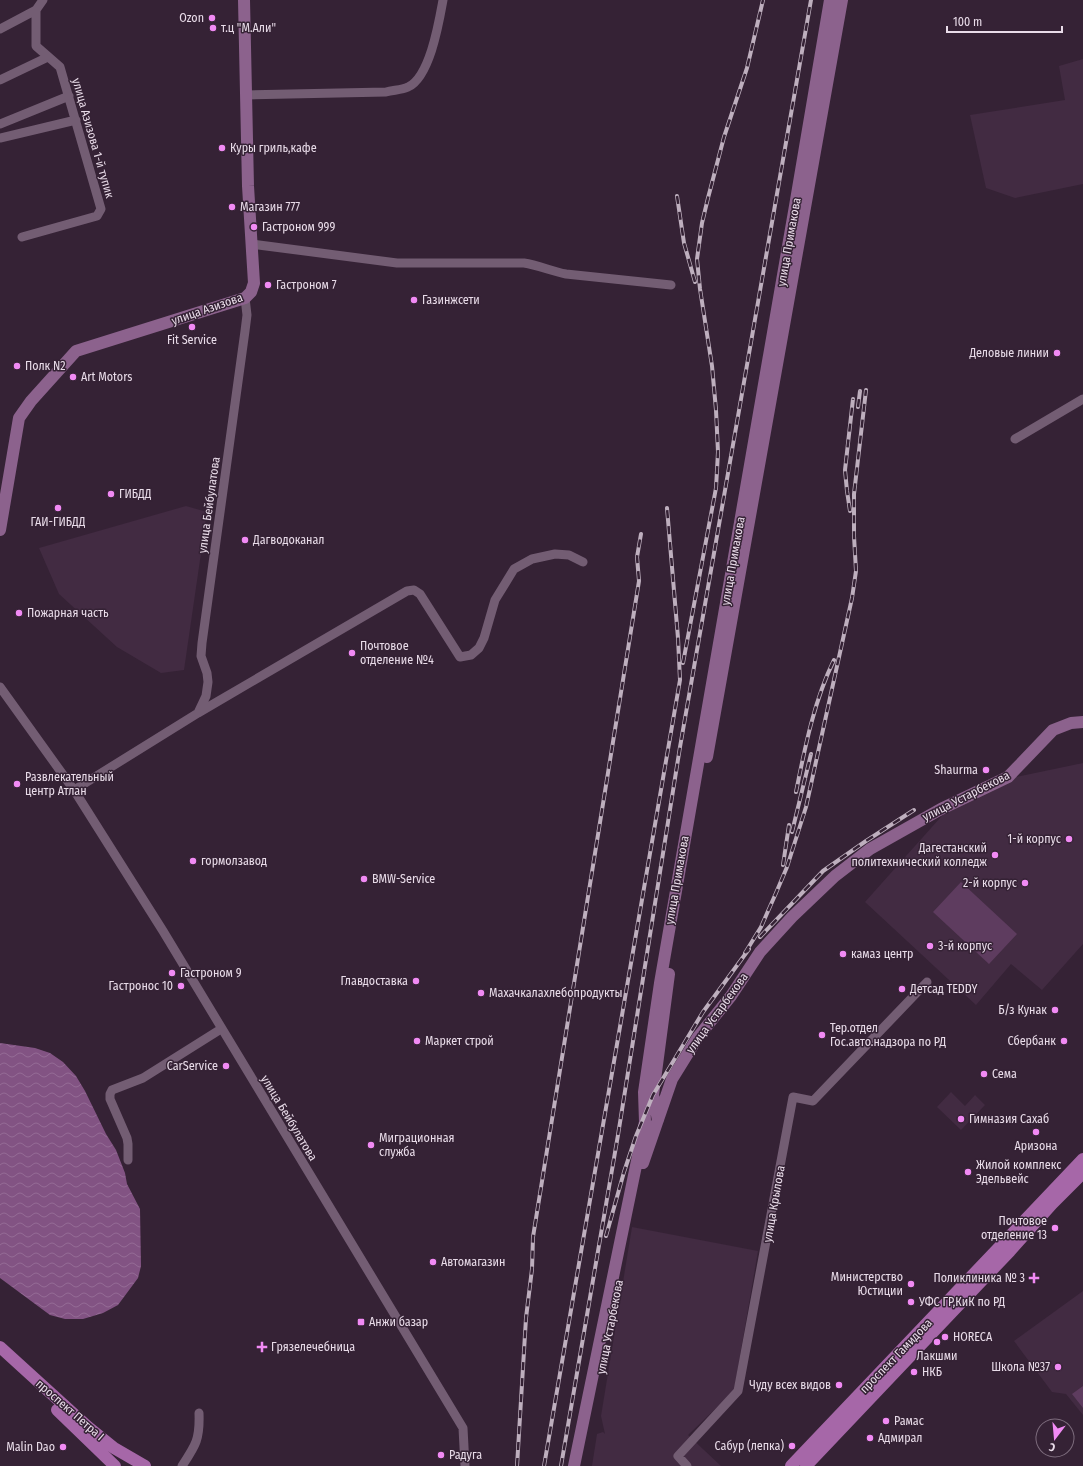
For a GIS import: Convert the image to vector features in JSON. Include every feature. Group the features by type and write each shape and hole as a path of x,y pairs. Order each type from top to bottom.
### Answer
{"main road":[{"name":"улица Азизова","path":"0,504 6,458 15,415 28,395 74,346 242,293 245,287 246,274 242,190 238,0"},
{"name":"улица Азизова","path":"0,530 19,418 31,401 76,351 245,298 251,292 254,284 248,186 244,0"},
{"name":"улица Примакова","path":"645,1116 644,1092 660,983 796,206 830,0"},
{"name":"улица Примакова","path":"656,1095 668,980 842,0"},
{"path":"574,1466 645,1116 656,1095 694,1033 756,950 816,886 868,846 901,825 976,785 999,776 1045,728 1062,719 1083,717"},
{"name":"улица Устарбекова","path":"581,1466 639,1176 672,1079 698,1037 731,996 760,952 818,890 870,849 899,831 940,809 1008,777 1053,730 1071,723 1083,722"},
{"path":"645,1116 658,1120 656,1095"},
{"name":"проспект Гамидова","path":"791,1466 1083,1159"},
{"name":"проспект Гамидова","path":"806,1466 1010,1251 1052,1204 1083,1173"},
{"name":"проспект Петра I","path":"0,1347 88,1427 114,1448 145,1466"},
{"name":"проспект Петра I","path":"0,1357 51,1404 111,1463"}],"street":[{"path":"0,29 36,10 43,0"},
{"path":"246,95 386,92 407,88 421,74 433,48 443,0"},
{"name":"улица Азизова 1-й тупик","path":"22,237 97,216 101,209 60,67 36,46 36,10"},
{"path":"0,80 48,57"},
{"path":"0,124 69,96"},
{"path":"0,138 76,120"},
{"path":"252,244 397,264 524,263 566,274 672,285"},
{"name":"улица Бейбулатова","path":"198,713 206,696 208,687 207,674 201,656 247,315 245,298"},
{"path":"1015,440 1083,399"},
{"path":"74,790 198,713 407,591 414,590 420,594 460,657 471,654 480,648 495,600 514,569 532,559 555,554 569,556 584,562"},
{"name":"улица Бейбулатова","path":"0,686 74,790 163,931 463,1428 465,1466"},
{"name":"улица Крылова","path":"688,1466 678,1456 738,1391 793,1097 813,1101 927,982"},
{"path":"128,1160 127,1138 110,1099 112,1090 143,1078 221,1029"},
{"path":"182,1466 196,1446 199,1432 199,1413"}],"shaded area":[{"path":"1083,59 1083,184 1015,198 986,188 970,115 1065,100 1059,66"},
{"path":"186,506 207,512 184,670 161,673 117,647 59,594 39,548"},
{"name":"Дагестанский политехнический колледж","path":"1083,763 1083,944 1042,990 1011,964 976,1005 865,902 948,809 1006,779"},
{"path":"961,882 1017,934 989,964 933,912"},
{"name":"Гимназия Сахаб","path":"951,1092 965,1106 975,1095 985,1105 961,1130 937,1107"},
{"path":"632,1227 758,1251 734,1391 688,1435 721,1466 592,1466 597,1434 603,1432 605,1434 601,1416"},
{"name":"Школа №37","path":"1083,1291 1083,1415 1066,1394 1052,1392 1014,1341"},
{"path":"1083,1386 1083,1408 1072,1394"}],"water":[{"path":"0,1043 35,1048 50,1053 63,1062 76,1076 116,1150 125,1173 127,1184 140,1209 141,1266 138,1278 118,1305 103,1313 83,1319 65,1319 50,1315 0,1278"}],"railway":[{"path":"683,663 716,488 718,452 712,366 697,259 702,223 708,198 724,137 747,68 763,0"},
{"path":"561,1466 618,1135 680,747 811,0"},
{"path":"677,196 684,243 695,282"},
{"path":"745,953 761,927 787,867 806,807 852,598 856,571 854,494 866,390"},
{"path":"858,407 860,391"},
{"path":"850,511 845,470 853,399"},
{"path":"544,1466 680,680 667,508"},
{"path":"517,1466 526,1318 532,1269 533,1237 639,581 637,557 641,534"},
{"path":"796,792 816,708 834,660"},
{"path":"792,832 811,754"},
{"path":"760,937 823,871 914,810"},
{"path":"783,865 789,825"},
{"path":"606,1236 624,1172 636,1136 653,1095 703,1012 749,949"}],"place":[{"name":"Ozon","path":"212,18"},
{"name":"т.ц \"М.Али\"","path":"213,28"},
{"name":"Куры гриль,кафе","path":"222,148"},
{"name":"Магазин 777","path":"232,207"},
{"name":"Гастроном 999","path":"254,227"},
{"name":"Гастроном 7","path":"268,285"},
{"name":"Газинжсети","path":"414,300"},
{"name":"Fit Service","path":"192,327"},
{"name":"Деловые линии","path":"1057,353"},
{"name":"Полк N2","path":"17,366"},
{"name":"Art Motors","path":"73,377"},
{"name":"ГИБДД","path":"111,494"},
{"name":"ГАИ-ГИБДД","path":"58,508"},
{"name":"Дагводоканал","path":"245,540"},
{"name":"Пожарная часть","path":"19,613"},
{"name":"Почтовое отделение №4","path":"352,653"},
{"name":"Shaurma","path":"986,770"},
{"name":"Развлекательный центр Атлан","path":"17,784"},
{"name":"1-й корпус","path":"1069,839"},
{"name":"Дагестанский политехнический колледж","path":"995,855"},
{"name":"гормолзавод","path":"193,861"},
{"name":"BMW-Service","path":"364,879"},
{"name":"2-й корпус","path":"1025,883"},
{"name":"3-й корпус","path":"930,946"},
{"name":"камаз центр","path":"843,954"},
{"name":"Гастроном 9","path":"172,973"},
{"name":"Главдоставка","path":"416,981"},
{"name":"Гастронос 10","path":"181,986"},
{"name":"Детсад TEDDY","path":"902,989"},
{"name":"Махачкалахлебопродукты","path":"481,993"},
{"name":"Б/з Кунак","path":"1055,1010"},
{"name":"Тер.отдел Гос.авто.надзора по РД","path":"822,1035"},
{"name":"Маркет строй","path":"417,1041"},
{"name":"Сбербанк","path":"1064,1041"},
{"name":"CarService","path":"226,1066"},
{"name":"Сема","path":"984,1074"},
{"name":"Гимназия Сахаб","path":"961,1119"},
{"name":"Аризона","path":"1036,1132"},
{"name":"Миграционная служба","path":"371,1145"},
{"name":"Жилой комплекс Эдельвейс","path":"968,1172"},
{"name":"Почтовое отделение 13","path":"1055,1228"},
{"name":"Автомагазин","path":"433,1262"},
{"name":"Поликлиника № 3","path":"1034,1278"},
{"name":"Министерство Юстиции","path":"911,1284"},
{"name":"УФС ГР,КиК по РД","path":"911,1302"},
{"name":"Анжи базар","path":"361,1322"},
{"name":"HORECA","path":"945,1337"},
{"name":"Лакшми","path":"937,1342"},
{"name":"Грязелечебница","path":"262,1347"},
{"name":"Школа №37","path":"1058,1367"},
{"name":"НКБ","path":"914,1372"},
{"name":"Чуду всех видов","path":"839,1385"},
{"name":"Рамас","path":"886,1421"},
{"name":"Адмирал","path":"870,1438"},
{"name":"Сабур (лепка)","path":"792,1446"},
{"name":"Malin Dao","path":"63,1447"},
{"name":"Радуга","path":"441,1455"}]}
